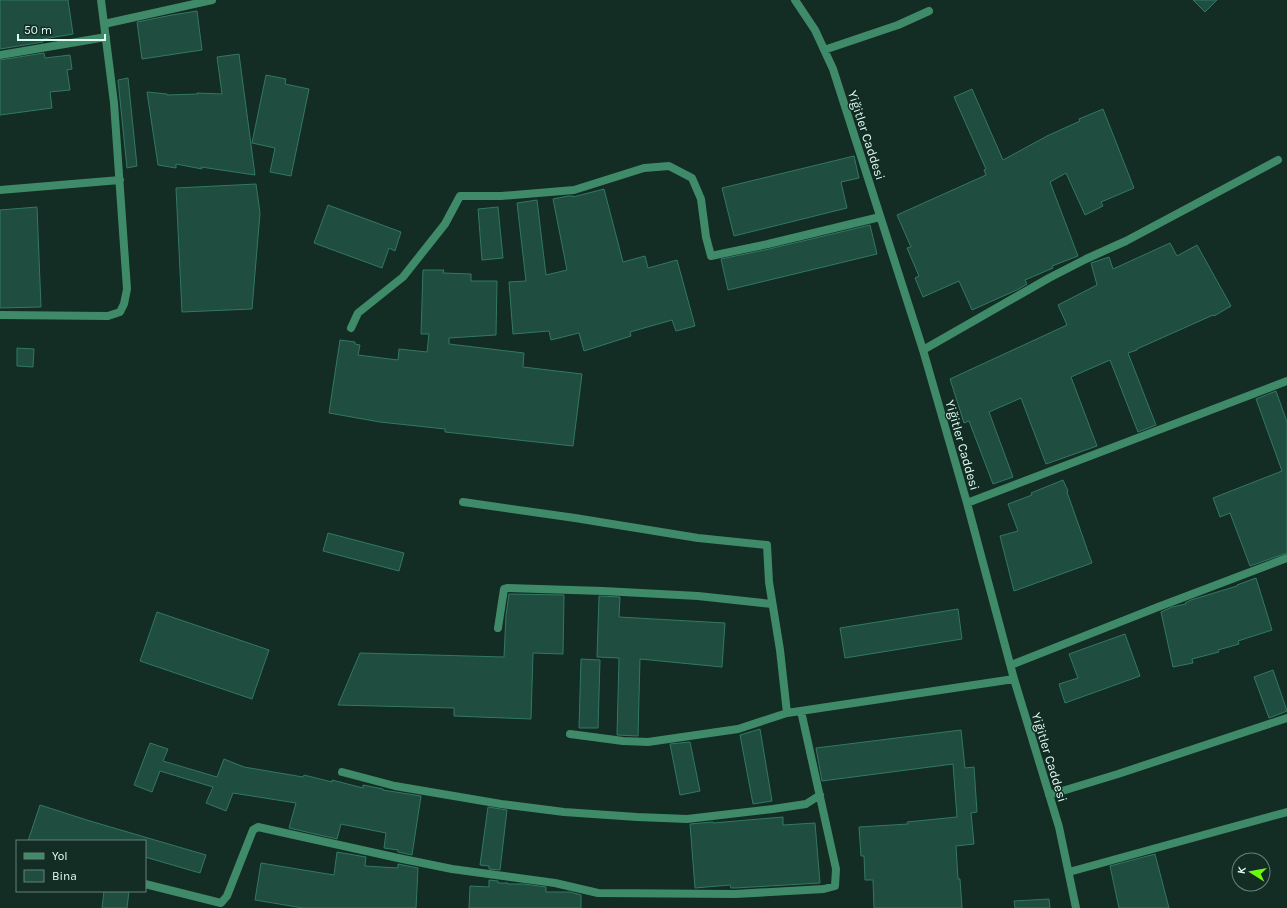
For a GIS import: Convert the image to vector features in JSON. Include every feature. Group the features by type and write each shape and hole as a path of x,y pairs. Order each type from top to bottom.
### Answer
{"street":[{"path":"0,315 108,316 120,312 124,304 127,289 120,180 114,103 101,0"},
{"path":"104,24 212,0"},
{"name":"Yiğitler Caddesi","path":"795,0 815,30 833,69 923,350 967,502 1014,679 1059,827 1076,908"},
{"path":"824,50 898,25 929,11"},
{"path":"0,55 106,37"},
{"path":"923,350 1049,278 1126,241 1278,160"},
{"path":"351,328 358,313 403,277 444,224 460,196 501,196 574,190 644,168 669,166 692,178 701,199 706,237 711,256 880,217"},
{"path":"0,190 120,180"},
{"path":"967,502 1287,381"},
{"path":"463,502 698,538 767,545 769,582 780,650 787,713"},
{"path":"1011,665 1287,558"},
{"path":"498,628 504,589 508,588 690,596 772,604"},
{"path":"570,734 623,741 648,742 738,729 787,713 1014,679"},
{"path":"146,884 221,903 227,896 253,830 258,827 452,869 555,883 598,894 735,894 824,889 836,886 836,869 801,711"},
{"path":"1049,795 1118,774 1287,718"},
{"path":"342,772 395,786 501,804 564,812 638,818 687,819 773,809 806,804 820,795"},
{"path":"1069,872 1287,812"}],"building":[{"path":"0,0 68,0 73,34 43,39 43,42 0,49"},
{"path":"1193,0 1217,0 1205,12"},
{"path":"197,11 202,50 142,59 137,22"},
{"path":"44,53 45,58 70,55 72,69 67,70 70,90 50,92 52,108 0,115 0,60"},
{"path":"239,54 255,175 201,167 202,169 176,164 176,168 158,165 147,92 167,95 198,94 197,93 222,94 217,57"},
{"path":"266,75 286,79 285,84 309,89 291,176 270,172 275,148 252,143"},
{"path":"128,78 137,166 127,168 118,80"},
{"path":"972,89 1003,160 1047,136 1080,121 1079,119 1103,109 1134,188 1101,202 1103,206 1085,215 1066,173 1050,182 1078,256 1052,266 1053,268 1025,280 1027,284 1019,289 972,310 959,281 923,297 915,278 919,276 907,248 911,247 897,215 986,175 984,170 986,169 954,97"},
{"path":"854,156 859,178 841,182 847,208 734,236 722,188"},
{"path":"256,184 260,213 252,309 182,312 176,188"},
{"path":"604,189 623,262 645,256 648,268 677,260 695,326 676,331 672,320 630,332 631,336 584,351 579,333 551,340 549,331 513,334 509,282 526,281 517,203 537,200 546,275 567,270 553,199 568,196 573,197"},
{"path":"328,205 401,232 395,251 389,248 382,268 314,243"},
{"path":"37,207 41,307 0,308 0,210"},
{"path":"498,207 503,258 482,260 478,209"},
{"path":"870,225 877,254 728,290 721,259"},
{"path":"1170,243 1177,256 1197,245 1231,306 1214,316 1213,315 1128,353 1156,425 1138,432 1110,360 1071,377 1097,446 1046,464 1021,398 989,412 1013,477 993,484 969,421 964,423 950,379 1067,325 1058,305 1097,285 1091,263 1109,257 1113,269"},
{"path":"423,270 444,270 443,273 471,274 471,281 497,281 496,335 449,338 449,344 524,353 523,367 582,374 573,446 445,432 445,429 380,422 329,413 340,340 355,342 355,344 360,345 358,355 398,360 399,349 427,352 429,334 421,334"},
{"path":"17,348 34,349 33,367 17,366"},
{"path":"1276,391 1287,422 1287,553 1250,566 1230,513 1220,517 1213,498 1282,471 1256,399"},
{"path":"1063,480 1092,563 1014,591 1000,536 1018,531 1008,504 1032,495 1031,493"},
{"path":"328,533 404,553 399,571 323,551"},
{"path":"1256,578 1272,630 1238,641 1239,644 1218,650 1219,652 1192,659 1193,663 1173,667 1161,612"},
{"path":"509,594 564,595 563,654 533,653 531,719 454,716 454,708 338,705 360,653 504,657 506,615"},
{"path":"599,596 620,597 619,617 725,623 722,667 640,659 638,736 617,735 619,658 597,657"},
{"path":"958,609 962,639 845,658 840,628"},
{"path":"157,612 269,650 252,699 140,661"},
{"path":"1125,634 1140,676 1065,703 1059,684 1078,678 1069,654"},
{"path":"581,659 600,660 598,728 579,728"},
{"path":"1273,670 1287,711 1269,718 1254,677"},
{"path":"760,729 772,801 753,804 740,735"},
{"path":"961,730 965,768 974,767 977,812 971,813 974,844 956,846 962,908 874,908 873,880 865,880 864,856 861,856 859,827 908,824 907,822 957,817 953,764 822,781 816,748"},
{"path":"690,742 700,791 680,795 670,744"},
{"path":"150,743 168,749 163,761 217,777 224,759 244,767 303,777 304,775 363,788 363,785 421,796 412,855 398,852 398,850 384,848 386,833 341,824 337,839 289,828 296,803 233,793 226,811 206,803 213,787 160,771 152,792 134,785"},
{"path":"40,805 206,855 200,873 146,857 146,840 28,840"},
{"path":"488,807 507,810 500,870 489,869 489,866 480,865"},
{"path":"783,817 783,825 815,823 820,883 735,888 731,888 730,885 695,888 690,824"},
{"path":"337,852 366,857 365,866 398,868 398,864 418,868 416,908 303,908 255,900 261,863 334,875"},
{"path":"1155,854 1169,908 1119,908 1110,866"},
{"path":"489,880 498,881 498,883 546,887 546,892 570,892 581,895 581,908 469,908 470,886 489,887"},
{"path":"104,892 129,892 127,908 102,908"},
{"path":"1049,899 1050,908 1015,908 1014,901"}]}
